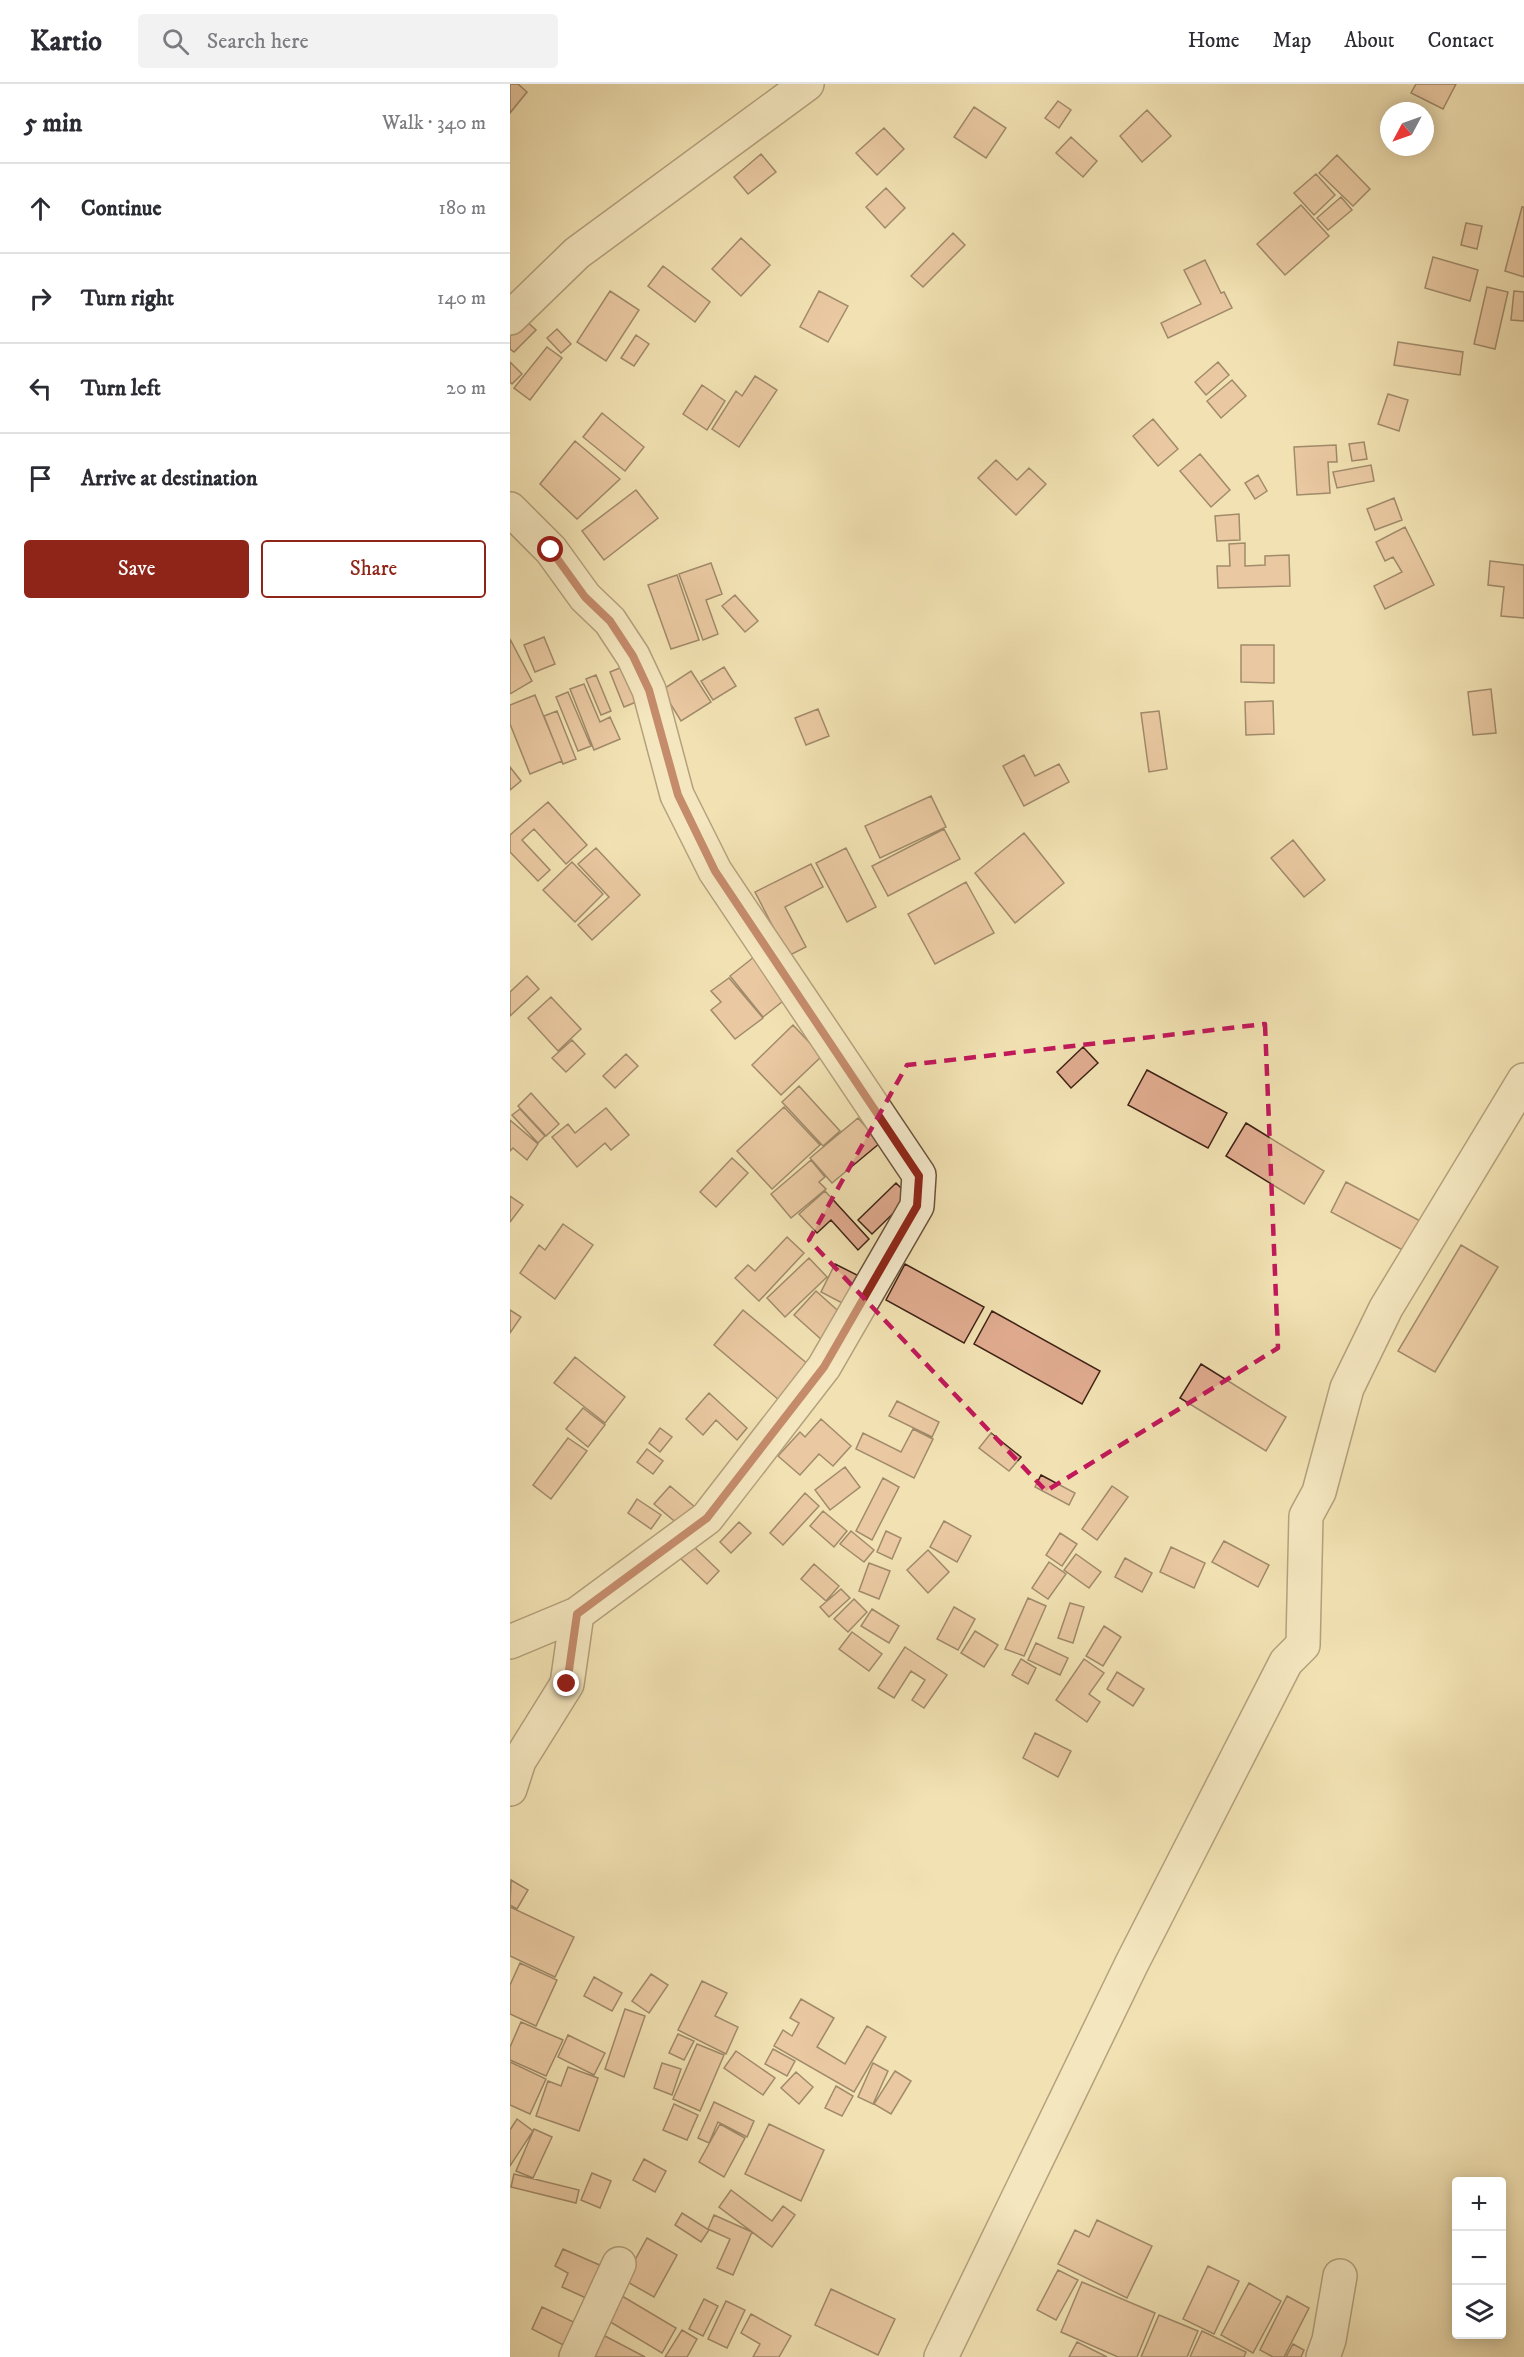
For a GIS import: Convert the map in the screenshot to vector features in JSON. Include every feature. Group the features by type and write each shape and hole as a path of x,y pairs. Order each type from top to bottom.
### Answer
{"street":[{"path":"510,318 577,253 807,84"},
{"path":"510,508 551,550 585,597 610,621 633,656 649,690 678,795 715,871 919,1176 917,1206 824,1367 707,1518 577,1614 510,1642"},
{"path":"941,2357 1132,1962 1286,1662 1303,1644 1306,1516 1319,1492 1347,1388 1386,1308 1524,1080"},
{"path":"510,1789 519,1761 567,1684 577,1614"},
{"path":"576,2357 619,2265"},
{"path":"1323,2357 1329,2340 1340,2276"}],"highlighted area":[{"path":"1265,1024 1278,1348 1046,1491 809,1240 907,1065"}],"building":[{"path":"510,84 518,84 527,92 510,113"},
{"path":"1416,84 1456,84 1443,109 1434,104 1434,102 1429,102 1411,93"},
{"path":"1058,101 1071,110 1059,128 1045,118"},
{"path":"974,107 1006,128 986,158 954,137"},
{"path":"1147,110 1171,136 1142,162 1120,136"},
{"path":"884,128 904,149 877,175 856,153"},
{"path":"1071,137 1097,161 1083,177 1056,153"},
{"path":"761,154 776,172 748,194 734,177"},
{"path":"1337,155 1370,189 1353,206 1319,173"},
{"path":"1316,174 1335,195 1314,215 1294,193"},
{"path":"886,188 905,208 885,228 866,207"},
{"path":"1341,197 1352,210 1328,230 1317,218"},
{"path":"1301,205 1329,236 1285,275 1257,244"},
{"path":"1522,207 1524,207 1524,277 1505,271"},
{"path":"1466,223 1482,226 1477,249 1461,245"},
{"path":"953,233 965,245 923,287 911,276"},
{"path":"741,238 770,265 741,296 712,269"},
{"path":"1433,257 1478,270 1470,301 1425,288"},
{"path":"1205,260 1221,293 1224,292 1232,308 1168,338 1161,323 1201,304 1184,270"},
{"path":"663,266 710,302 695,322 648,286"},
{"path":"1487,287 1508,292 1495,349 1474,344"},
{"path":"610,291 639,310 606,361 577,342"},
{"path":"819,291 848,306 828,342 800,327"},
{"path":"1514,291 1524,292 1524,321 1511,320"},
{"path":"524,319 536,330 514,352 510,349 510,333"},
{"path":"557,329 571,344 561,353 547,338"},
{"path":"636,335 649,344 634,366 621,358"},
{"path":"1398,342 1463,352 1460,375 1394,365"},
{"path":"547,347 562,358 530,400 514,388"},
{"path":"510,362 522,374 512,384 510,382"},
{"path":"1218,362 1229,375 1206,395 1195,382"},
{"path":"755,376 777,390 739,447 712,429 736,391 742,396"},
{"path":"1232,380 1246,396 1221,418 1207,401"},
{"path":"702,385 725,401 707,430 683,414"},
{"path":"1388,394 1408,400 1399,431 1378,424"},
{"path":"602,413 644,447 625,471 583,437"},
{"path":"1153,419 1178,449 1158,466 1133,436"},
{"path":"575,441 620,479 577,519 540,484"},
{"path":"1364,442 1367,459 1352,461 1349,444"},
{"path":"1336,445 1337,462 1328,462 1330,493 1297,495 1294,447"},
{"path":"1200,454 1230,490 1211,507 1180,471"},
{"path":"996,460 1017,480 1029,468 1046,484 1016,515 978,478"},
{"path":"1371,465 1374,481 1337,488 1333,472"},
{"path":"1258,475 1267,491 1255,499 1245,483"},
{"path":"636,490 658,518 604,560 582,531"},
{"path":"1394,498 1402,520 1375,530 1367,509"},
{"path":"1239,514 1240,540 1217,541 1215,516"},
{"path":"1405,527 1434,585 1385,609 1374,586 1402,572 1393,557 1385,561 1376,542"},
{"path":"1245,543 1245,566 1265,565 1265,556 1289,555 1290,586 1218,588 1217,566 1230,566 1229,544"},
{"path":"1490,561 1524,565 1524,618 1501,616 1504,587 1488,585"},
{"path":"711,563 722,594 706,600 718,634 703,640 679,574"},
{"path":"677,575 699,640 671,649 648,585"},
{"path":"735,595 758,621 745,632 722,606"},
{"path":"544,637 555,664 535,672 524,645"},
{"path":"510,639 532,681 510,694"},
{"path":"1241,645 1274,645 1274,683 1241,682"},
{"path":"632,663 646,698 624,707 610,672"},
{"path":"724,667 736,686 713,700 701,681"},
{"path":"691,671 711,702 681,721 662,690"},
{"path":"596,675 611,711 601,715 586,679"},
{"path":"584,684 600,722 610,717 620,739 594,750 570,689"},
{"path":"1491,689 1496,733 1473,735 1468,692"},
{"path":"568,692 591,746 578,751 556,697"},
{"path":"535,695 562,761 530,774 510,724 510,705"},
{"path":"1273,701 1274,734 1246,735 1245,702"},
{"path":"818,709 829,736 806,745 795,718"},
{"path":"557,711 576,759 563,764 544,716"},
{"path":"1159,711 1167,769 1149,772 1141,713"},
{"path":"1024,755 1035,776 1059,764 1069,782 1024,806 1003,766"},
{"path":"510,767 521,781 510,790"},
{"path":"931,796 946,827 880,858 865,826"},
{"path":"548,802 587,845 566,864 534,829 522,840 550,870 538,881 510,852 510,835"},
{"path":"944,829 960,859 888,896 872,866"},
{"path":"1024,833 1064,883 1015,923 975,873"},
{"path":"1293,840 1325,880 1304,897 1271,858"},
{"path":"596,848 640,895 592,940 578,925 609,897 578,864"},
{"path":"846,848 876,907 847,922 816,863"},
{"path":"572,862 603,894 575,922 543,890"},
{"path":"811,864 823,887 785,907 806,947 788,956 755,892"},
{"path":"966,882 994,933 935,964 908,914"},
{"path":"759,953 792,994 763,1017 730,976"},
{"path":"527,976 539,989 510,1016 510,992"},
{"path":"729,978 763,1018 735,1039 711,1010 721,1002 711,991"},
{"path":"551,997 581,1029 558,1051 528,1018"},
{"path":"793,1025 822,1056 781,1095 752,1065"},
{"path":"572,1040 585,1054 566,1072 552,1058"},
{"path":"1083,1047 1098,1063 1071,1088 1057,1072"},
{"path":"626,1054 638,1066 615,1088 603,1076"},
{"path":"1147,1070 1227,1113 1208,1148 1128,1105"},
{"path":"799,1086 840,1131 823,1146 782,1102"},
{"path":"531,1093 559,1124 546,1136 518,1106"},
{"path":"784,1107 820,1145 772,1189 737,1151"},
{"path":"606,1108 629,1135 611,1150 605,1143 577,1167 552,1137 568,1124 575,1133"},
{"path":"520,1109 545,1136 538,1143 512,1115"},
{"path":"858,1118 880,1143 832,1183 810,1158"},
{"path":"510,1120 538,1144 527,1160 513,1148 510,1151"},
{"path":"1246,1123 1324,1171 1304,1204 1226,1156"},
{"path":"732,1158 748,1173 716,1207 700,1192"},
{"path":"811,1160 825,1177 819,1182 826,1189 791,1218 771,1194"},
{"path":"1346,1182 1428,1225 1412,1255 1331,1212"},
{"path":"896,1183 910,1197 872,1234 858,1220"},
{"path":"825,1191 869,1239 858,1250 831,1220 817,1233 799,1214"},
{"path":"510,1196 523,1205 510,1222"},
{"path":"563,1224 593,1245 555,1299 520,1273 539,1245 545,1250"},
{"path":"787,1237 804,1253 759,1301 735,1278 748,1265 755,1271"},
{"path":"1461,1245 1498,1267 1435,1372 1398,1351"},
{"path":"809,1258 827,1277 785,1317 767,1298"},
{"path":"835,1264 859,1276 844,1304 821,1292"},
{"path":"905,1264 984,1307 964,1343 886,1300"},
{"path":"816,1291 845,1317 823,1341 794,1315"},
{"path":"510,1310 521,1317 510,1333"},
{"path":"743,1310 809,1365 779,1400 714,1345"},
{"path":"992,1311 1100,1371 1082,1404 974,1344"},
{"path":"575,1357 625,1397 605,1423 554,1383"},
{"path":"1201,1364 1286,1417 1266,1451 1180,1398"},
{"path":"709,1393 747,1428 737,1440 716,1420 703,1435 686,1419"},
{"path":"897,1401 939,1422 932,1437 889,1416"},
{"path":"583,1408 605,1425 588,1447 566,1429"},
{"path":"821,1419 851,1446 833,1466 819,1454 800,1475 778,1456 800,1432 805,1437"},
{"path":"660,1428 672,1437 660,1452 649,1443"},
{"path":"913,1429 933,1439 914,1478 856,1449 863,1433 901,1452"},
{"path":"991,1433 1021,1457 1009,1471 979,1448"},
{"path":"568,1438 587,1451 551,1499 533,1485"},
{"path":"647,1449 663,1461 653,1474 637,1462"},
{"path":"845,1467 860,1487 830,1510 815,1490"},
{"path":"1041,1475 1075,1493 1069,1505 1035,1487"},
{"path":"883,1478 899,1487 872,1540 856,1531"},
{"path":"670,1486 695,1507 679,1525 654,1504"},
{"path":"1112,1486 1128,1497 1097,1540 1082,1529"},
{"path":"805,1493 819,1506 783,1545 770,1533"},
{"path":"637,1499 661,1515 651,1529 628,1513"},
{"path":"823,1511 847,1531 834,1547 810,1526"},
{"path":"944,1521 971,1536 957,1562 930,1547"},
{"path":"739,1522 751,1533 731,1553 720,1542"},
{"path":"851,1531 874,1550 864,1562 840,1544"},
{"path":"886,1531 901,1538 892,1559 877,1552"},
{"path":"1060,1533 1077,1544 1062,1566 1046,1555"},
{"path":"1224,1541 1269,1565 1258,1587 1212,1562"},
{"path":"691,1544 719,1571 707,1584 679,1557"},
{"path":"1171,1547 1205,1563 1194,1588 1160,1572"},
{"path":"928,1550 949,1572 928,1593 907,1570"},
{"path":"1076,1554 1101,1572 1089,1588 1064,1570"},
{"path":"1125,1558 1152,1573 1142,1592 1115,1577"},
{"path":"1049,1562 1066,1574 1048,1599 1032,1588"},
{"path":"869,1563 890,1571 879,1599 859,1591"},
{"path":"814,1564 839,1586 826,1601 801,1579"},
{"path":"841,1589 850,1598 829,1617 820,1607"},
{"path":"1028,1598 1046,1606 1024,1656 1005,1649"},
{"path":"854,1599 867,1612 848,1632 834,1619"},
{"path":"1070,1603 1084,1607 1073,1643 1058,1638"},
{"path":"954,1607 975,1619 958,1650 937,1639"},
{"path":"872,1609 899,1626 889,1643 861,1626"},
{"path":"1104,1626 1121,1637 1103,1666 1086,1656"},
{"path":"975,1631 998,1645 984,1667 961,1653"},
{"path":"852,1632 882,1654 869,1671 839,1649"},
{"path":"1036,1643 1068,1658 1060,1675 1028,1660"},
{"path":"905,1647 947,1675 924,1708 912,1700 925,1680 911,1671 894,1698 878,1688"},
{"path":"1021,1659 1036,1668 1028,1684 1012,1675"},
{"path":"1084,1659 1104,1673 1089,1694 1100,1702 1087,1722 1056,1700"},
{"path":"1117,1672 1144,1689 1133,1706 1107,1689"},
{"path":"1035,1733 1071,1751 1058,1777 1023,1758"},
{"path":"511,1880 528,1890 517,1909 510,1905"},
{"path":"510,1907 574,1937 555,1977 510,1956"},
{"path":"520,1963 557,1980 536,2026 510,2014 510,1985"},
{"path":"651,1974 668,1985 649,2013 632,2001"},
{"path":"594,1977 622,1993 612,2011 584,1996"},
{"path":"702,1981 727,1993 715,2016 738,2027 726,2054 678,2030"},
{"path":"801,1999 834,2018 817,2047 845,2064 867,2026 886,2037 854,2092 774,2046 783,2030 792,2036 799,2023 790,2018"},
{"path":"625,2009 645,2016 624,2077 605,2069"},
{"path":"521,2022 563,2040 546,2076 510,2060 510,2047"},
{"path":"678,2034 694,2041 684,2060 669,2053"},
{"path":"568,2035 605,2053 594,2075 558,2057"},
{"path":"697,2044 724,2055 700,2111 673,2099"},
{"path":"773,2049 795,2061 787,2076 765,2064"},
{"path":"736,2051 775,2078 763,2095 724,2068"},
{"path":"510,2062 546,2079 530,2114 510,2105"},
{"path":"662,2063 681,2069 672,2095 654,2088"},
{"path":"873,2063 888,2071 873,2104 858,2097"},
{"path":"568,2067 598,2078 579,2131 536,2116 548,2081 561,2086"},
{"path":"895,2071 911,2081 891,2114 874,2104"},
{"path":"796,2072 813,2087 799,2104 781,2088"},
{"path":"836,2086 853,2096 842,2116 825,2108"},
{"path":"714,2102 754,2121 747,2137 718,2122 709,2143 698,2138"},
{"path":"674,2104 698,2115 687,2140 663,2130"},
{"path":"517,2119 533,2131 510,2166 510,2130"},
{"path":"720,2124 745,2138 724,2177 699,2162"},
{"path":"769,2124 824,2150 801,2201 745,2174"},
{"path":"534,2129 552,2137 533,2178 516,2171"},
{"path":"644,2159 666,2171 655,2192 633,2180"},
{"path":"592,2173 611,2181 600,2208 581,2200"},
{"path":"514,2174 579,2190 576,2203 511,2187"},
{"path":"731,2190 772,2221 783,2206 795,2215 772,2247 719,2207"},
{"path":"682,2213 709,2230 701,2242 675,2225"},
{"path":"714,2215 752,2232 733,2275 717,2268 730,2239 708,2229"},
{"path":"1097,2220 1152,2246 1127,2298 1058,2264 1075,2230 1089,2237"},
{"path":"647,2238 677,2255 654,2297 624,2280"},
{"path":"563,2249 611,2270 597,2303 562,2287 568,2273 555,2266"},
{"path":"1208,2266 1239,2281 1214,2334 1183,2319"},
{"path":"1058,2270 1078,2280 1056,2320 1037,2310"},
{"path":"1082,2282 1155,2313 1137,2357 1118,2357 1061,2332"},
{"path":"1249,2283 1281,2301 1253,2353 1221,2335"},
{"path":"831,2289 895,2319 878,2355 815,2325"},
{"path":"622,2296 676,2328 662,2353 607,2320"},
{"path":"1287,2296 1309,2308 1284,2357 1273,2357 1260,2350"},
{"path":"704,2299 718,2306 703,2336 689,2329"},
{"path":"726,2301 745,2310 727,2348 708,2339"},
{"path":"542,2307 584,2327 573,2350 532,2329"},
{"path":"751,2314 791,2336 779,2357 753,2357 760,2344 741,2333"},
{"path":"1159,2315 1198,2331 1187,2357 1141,2357"},
{"path":"682,2330 697,2339 687,2357 665,2357"},
{"path":"1202,2331 1246,2352 1244,2357 1190,2357"},
{"path":"603,2335 645,2357 592,2357"},
{"path":"1077,2342 1107,2357 1069,2357"},
{"path":"1293,2344 1304,2350 1301,2357 1286,2357"}],"route":[{"path":"551,550 585,597 610,621 633,656 649,690 678,795 715,871 919,1176 917,1206 824,1367 707,1518 577,1614 567,1684"}]}
